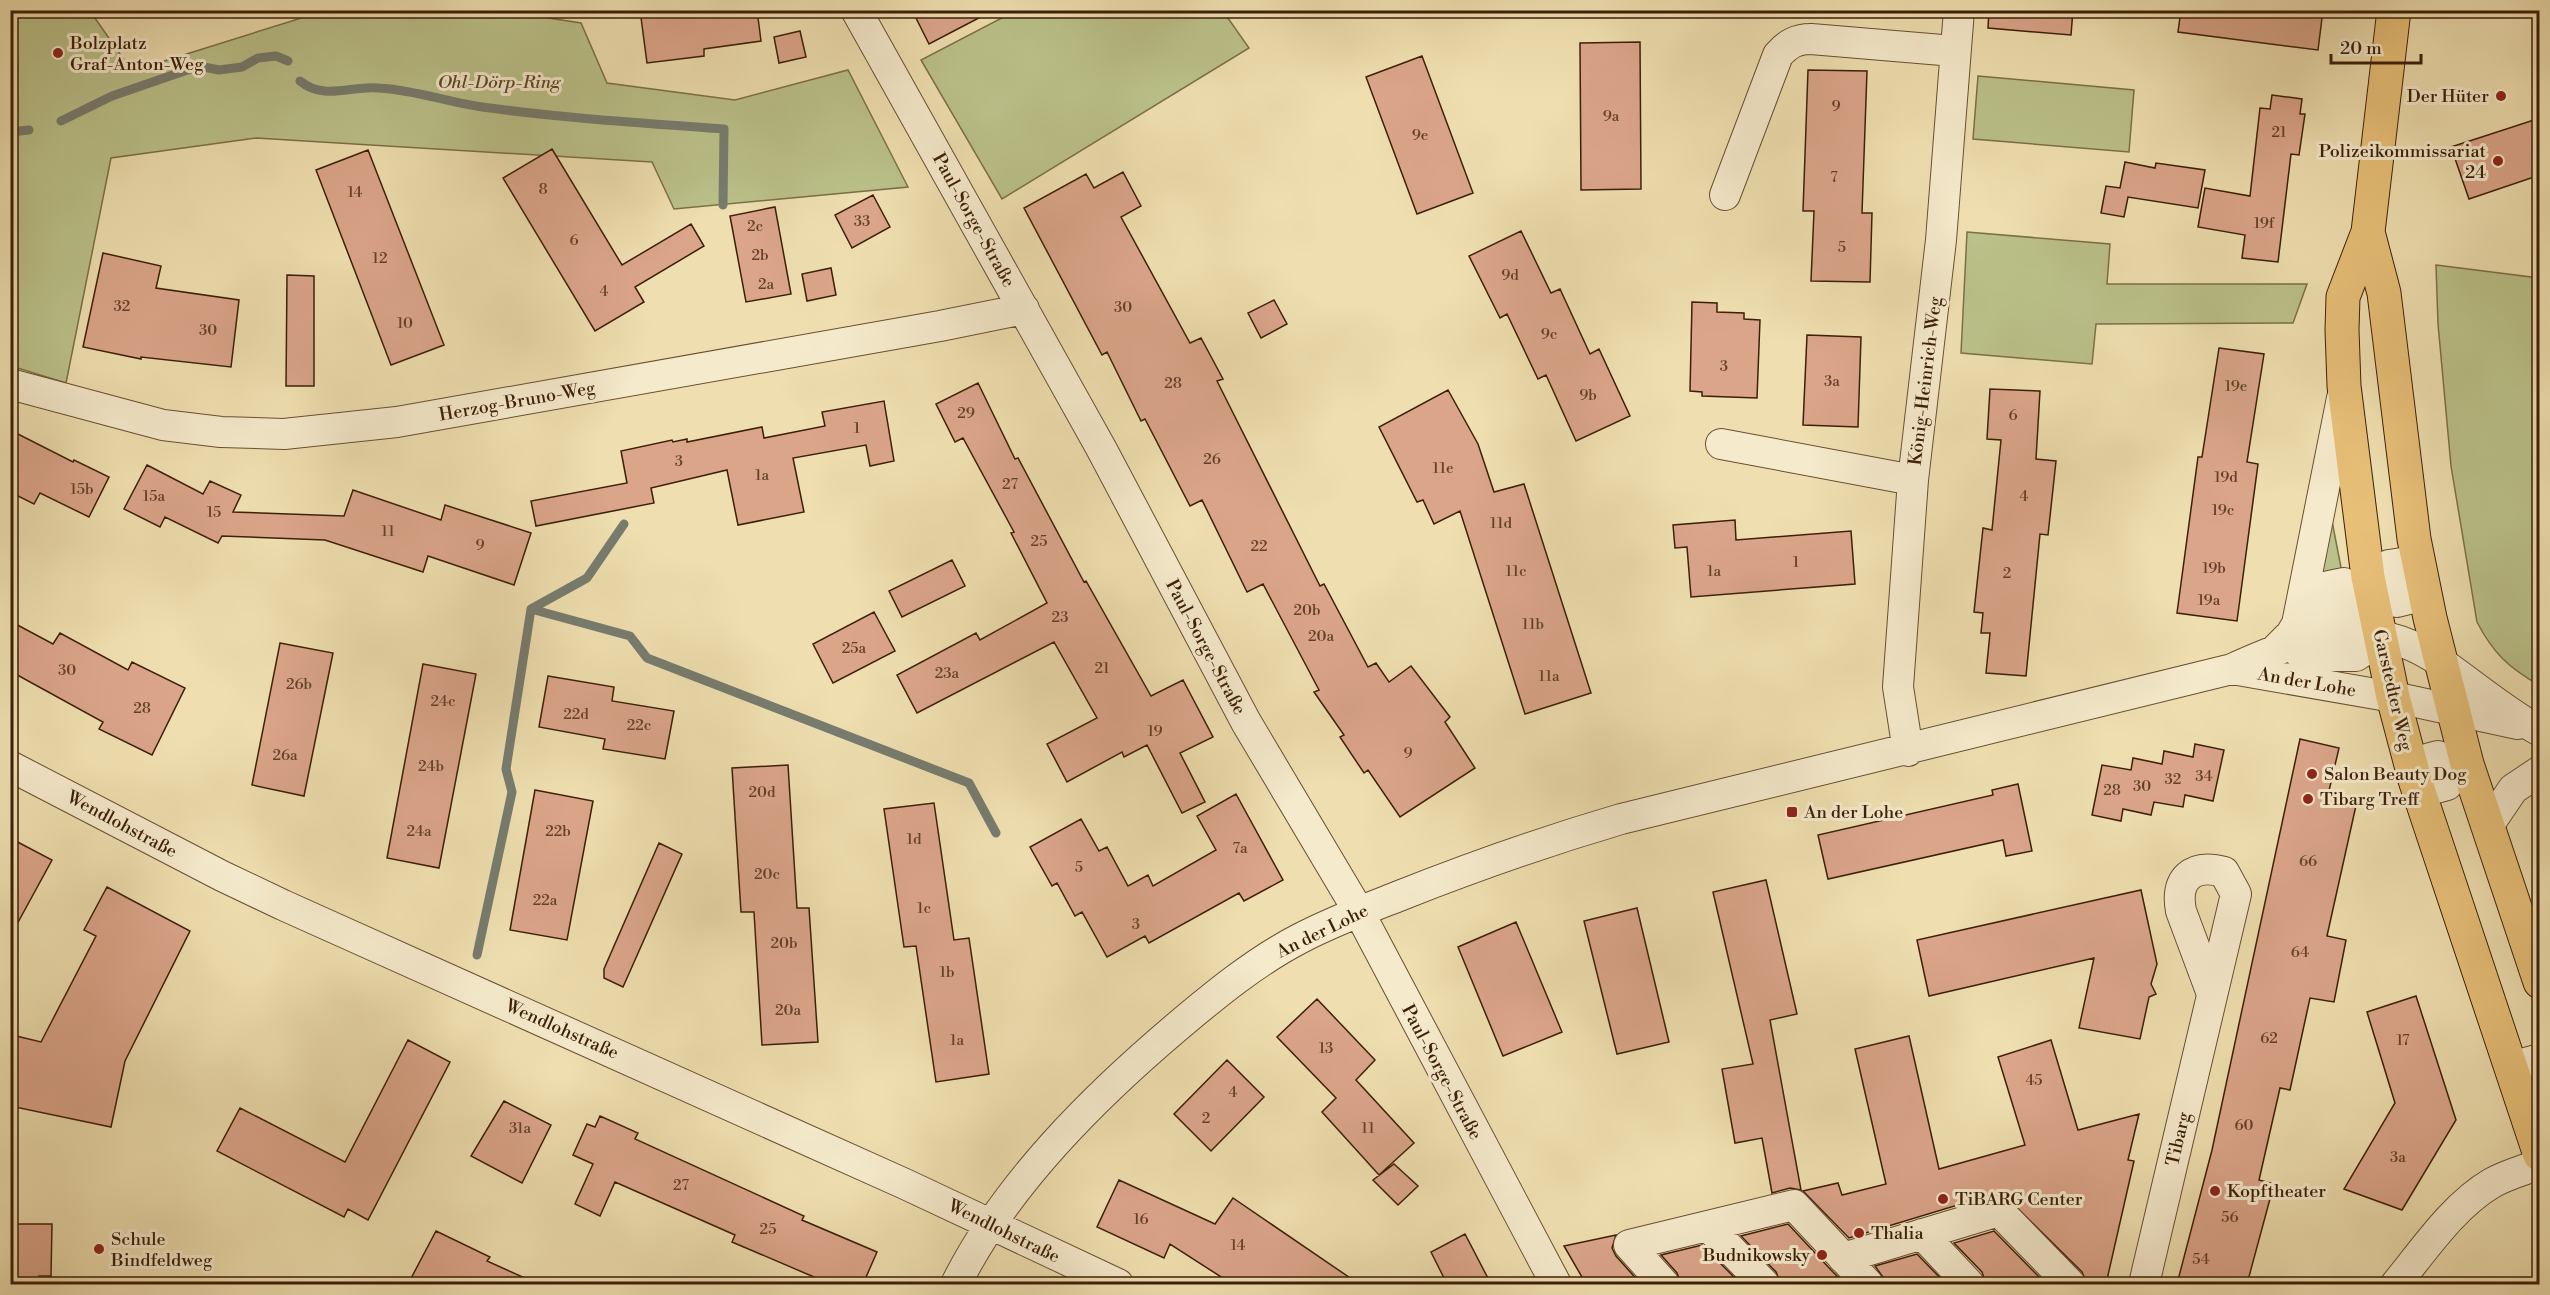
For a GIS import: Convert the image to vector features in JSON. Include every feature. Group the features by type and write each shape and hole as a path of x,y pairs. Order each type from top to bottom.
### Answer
{"main road":[{"name":"Garstedter Weg","path":"2394,10 2368,232 2343,297 2344,386 2368,577 2393,697 2415,780 2525,1063 2540,1155"},
{"name":"Garstedter Weg","path":"2368,232 2384,293 2414,539 2440,662 2452,710 2488,826 2540,982"}],"street":[{"name":"Paul-Sorge-Straße","path":"856,10 1024,309 1246,722 1359,912 1556,1284"},
{"name":"König-Heinrich-Weg","path":"1908,751 1898,687 1913,480 1941,240 1959,10"},
{"path":"1725,195 1778,55 1787,45 1798,39 1811,39 1954,51"},
{"name":"Herzog-Bruno-Weg","path":"10,384 163,425 221,432 284,434 397,422 940,326 1024,309"},
{"name":"Garstedter Weg","path":"2288,650 2291,634 2301,608 2344,386"},
{"path":"1721,444 1913,480"},
{"name":"An der Lohe","path":"956,1284 991,1223 1015,1190 1102,1094 1221,990 1301,938 1359,912 1538,843 1621,819 1908,751 2151,687 2232,669 2288,650 2325,634 2379,634 2401,640 2440,662 2536,729"},
{"name":"An der Lohe","path":"2232,669 2393,697 2536,729"},
{"name":"Wendlohstraße","path":"10,766 222,876 283,905 991,1223 1118,1284"},
{"path":"2488,826 2513,789 2540,771"},
{"name":"Tibarg","path":"2144,1284 2212,994"},
{"path":"2396,1284 2444,1226 2473,1196 2493,1182 2540,1164"},
{"path":"1664,1284 1629,1245 1794,1205 1868,1284"},
{"path":"1843,1258 2000,1211 2070,1284"},
{"path":"1708,1226 1764,1284"},
{"path":"1922,1234 1969,1284"}],"green space":[{"name":"Ohl-Dörp-Ring","path":"327,10 503,11 581,23 607,83 735,100 848,70 908,187 674,209 652,162 256,138 111,158 66,383 11,366 10,11 90,11 132,71"},
{"path":"1017,10 1223,11 1249,48 1002,199 921,60"},
{"path":"1978,76 2134,90 2129,152 1973,139"},
{"path":"1967,232 2110,244 2107,284 2307,284 2293,323 2096,324 2092,364 1961,353"},
{"path":"2436,265 2539,278 2539,685 2503,659 2489,643 2477,622 2451,466 2438,324"},
{"path":"2332,521 2344,583 2315,589"}],"building":[{"path":"640,10 757,10 761,41 704,49 704,56 647,63"},
{"path":"912,10 994,10 929,44"},
{"path":"1989,10 2073,10 2071,35 1988,28"},
{"path":"2181,10 2323,10 2318,50 2178,32"},
{"path":"800,31 806,57 779,63 774,37"},
{"path":"1640,42 1641,189 1581,190 1580,43"},
{"path":"1422,56 1473,193 1417,214 1366,77"},
{"path":"1808,70 1867,71 1862,213 1872,213 1870,282 1811,281 1814,211 1803,211"},
{"path":"2272,95 2302,99 2300,114 2305,114 2299,155 2291,154 2278,262 2242,258 2245,235 2198,227 2205,188 2250,196 2260,108 2270,109"},
{"name":"Polizeikommissariat 24","path":"2540,118 2540,175 2469,199 2451,147"},
{"path":"552,149 622,265 691,224 704,246 635,287 644,302 595,331 503,178"},
{"path":"368,150 444,345 391,365 316,170"},
{"path":"2125,162 2155,168 2156,163 2205,170 2198,208 2128,197 2124,217 2101,213 2106,186 2120,188"},
{"path":"1123,172 1141,206 1121,217 1190,343 1201,338 1223,379 1217,381 1320,586 1324,584 1368,667 1376,663 1389,682 1411,666 1450,717 1445,722 1475,768 1400,817 1368,770 1364,773 1340,737 1344,735 1314,692 1319,690 1263,584 1247,592 1202,500 1190,506 1145,419 1141,421 1107,352 1102,355 1024,208 1086,174 1094,188"},
{"path":"873,195 890,227 852,248 835,215"},
{"path":"775,207 791,294 746,302 730,216"},
{"path":"1521,231 1551,293 1560,289 1590,354 1599,349 1630,416 1576,441 1546,375 1538,379 1507,314 1500,318 1469,256"},
{"path":"103,253 161,266 156,288 239,300 231,367 141,357 141,359 83,347"},
{"path":"831,268 836,295 807,301 802,274"},
{"path":"287,275 314,276 314,386 286,386"},
{"path":"1274,300 1287,324 1261,338 1248,313"},
{"path":"1692,302 1717,303 1717,312 1744,313 1744,319 1760,320 1757,398 1702,396 1702,392 1690,391"},
{"path":"1807,335 1861,337 1858,427 1803,425"},
{"path":"2219,348 2264,354 2247,462 2258,464 2237,621 2177,613 2198,457 2202,457"},
{"path":"978,383 1015,459 1018,458 1084,582 1086,581 1151,696 1183,680 1213,737 1180,753 1205,802 1182,813 1147,745 1124,757 1122,752 1067,782 1047,744 1097,718 1054,642 917,713 897,675 976,633 980,640 1047,603 1011,533 1014,532 963,438 955,442 936,404"},
{"path":"1990,389 2040,391 2036,459 2056,461 2048,535 2040,534 2026,676 1986,673 1990,633 1981,633 1983,613 1974,612 1983,528 1992,530 2001,440 1987,439"},
{"path":"1448,390 1478,444 1494,492 1524,484 1591,693 1525,714 1460,511 1434,524 1423,500 1417,502 1379,427"},
{"path":"884,401 894,461 870,466 866,445 793,458 804,512 738,525 727,470 651,488 654,503 536,526 531,501 627,483 621,451 672,440 673,442 687,439 687,442 762,427 764,438 825,426 822,412"},
{"path":"10,430 73,462 74,460 109,477 89,517 40,493 34,504 10,492"},
{"path":"147,465 203,494 210,481 241,495 233,512 344,516 353,490 441,520 445,505 531,533 514,585 428,556 423,572 325,540 222,536 218,543 165,517 160,527 124,509"},
{"path":"1735,520 1736,540 1851,531 1855,584 1691,597 1687,547 1675,548 1673,525"},
{"path":"952,560 965,586 902,617 889,591"},
{"path":"874,612 895,651 833,683 813,644"},
{"path":"10,621 53,644 60,633 128,670 132,662 185,688 152,755 99,729 103,722 10,671"},
{"path":"280,643 333,653 304,796 252,785"},
{"path":"423,664 476,674 439,868 387,858"},
{"path":"548,676 614,687 612,701 674,711 665,759 603,749 605,739 539,727"},
{"path":"2300,739 2339,748 2328,795 2357,801 2327,936 2346,940 2334,1002 2310,998 2290,1090 2280,1088 2259,1180 2274,1184 2247,1284 2177,1284 2212,1150"},
{"path":"2195,744 2224,750 2213,801 2185,795 2183,807 2154,802 2151,815 2123,809 2121,821 2092,815 2102,765 2131,770 2133,758 2162,764 2164,751 2193,757"},
{"path":"788,765 797,908 809,908 818,1042 762,1045 754,912 741,912 732,768"},
{"path":"2018,784 2032,851 2006,856 2003,840 1828,879 1818,835 1993,795 1992,790"},
{"path":"535,790 593,801 567,940 510,930"},
{"path":"1236,794 1283,880 1244,901 1239,893 1149,943 1145,936 1107,957 1082,912 1075,916 1057,883 1052,886 1030,847 1081,819 1099,851 1107,847 1128,886 1148,875 1153,886 1216,850 1197,816"},
{"path":"934,803 954,940 969,938 989,1074 936,1082 916,946 904,947 884,809"},
{"path":"10,838 52,860 10,937"},
{"path":"659,843 682,854 623,987 604,978 604,969"},
{"path":"1766,880 1797,1014 1770,1020 1801,1190 1790,1188 1772,1193 1762,1138 1735,1143 1722,1069 1753,1064 1713,892"},
{"path":"107,887 190,931 125,1061 111,1127 10,1106 10,1073 16,1036 41,1042 96,936 84,930"},
{"path":"2141,890 2157,964 2151,984 2156,994 2149,997 2140,1039 2079,1028 2094,958 1929,996 1917,940"},
{"path":"1637,908 1669,1042 1617,1054 1584,921"},
{"path":"1516,922 1562,1032 1503,1056 1458,947"},
{"path":"2416,996 2456,1120 2402,1210 2344,1189 2395,1103 2367,1012"},
{"path":"1317,999 1375,1060 1356,1080 1414,1143 1379,1175 1322,1112 1336,1098 1277,1037"},
{"path":"1909,1036 1939,1169 2025,1145 1998,1057 2051,1040 2078,1130 2139,1114 2128,1160 2134,1161 2106,1284 2087,1284 2082,1272 2004,1195 1994,1194 1849,1238 1803,1191 1838,1183 1842,1195 1886,1184 1855,1049"},
{"path":"408,1040 450,1062 368,1220 348,1209 344,1217 217,1151 240,1108 345,1162"},
{"path":"1227,1060 1264,1097 1211,1151 1174,1114"},
{"path":"504,1101 551,1125 522,1183 471,1156"},
{"path":"600,1116 638,1133 635,1139 804,1216 802,1220 877,1252 863,1284 811,1284 814,1277 732,1242 735,1235 615,1182 600,1216 575,1204 593,1164 573,1155 587,1124 595,1127"},
{"path":"1394,1164 1418,1186 1398,1205 1373,1180"},
{"path":"1119,1180 1215,1224 1233,1198 1359,1284 1232,1284 1170,1244 1164,1258 1097,1227"},
{"path":"10,1224 52,1224 51,1276 39,1276 39,1284 10,1284"},
{"path":"1788,1224 1845,1284 1781,1284 1776,1272 1741,1236"},
{"path":"436,1231 490,1257 487,1261 538,1284 408,1284"},
{"path":"1994,1231 2046,1284 1986,1284 1982,1272 1954,1243"},
{"path":"1465,1234 1491,1284 1447,1284 1431,1252"},
{"path":"1616,1235 1612,1248 1616,1256 1641,1284 1586,1284 1564,1246"},
{"path":"1702,1245 1741,1284 1681,1284 1677,1273 1661,1255"},
{"path":"1917,1254 1946,1284 1885,1284 1885,1280 1875,1266"}],"waterway":[{"path":"61,121 112,96 199,66 219,70 242,67 258,58 276,56 288,61"},
{"path":"300,81 319,90 392,89 469,105 512,111 724,129 723,205"},
{"path":"10,132 29,130"},
{"path":"477,955 512,792 506,769 531,609 587,578 624,524"},
{"path":"531,609 630,636 647,658 969,783 996,833"}],"place":[{"name":"Bolzplatz Graf-Anton-Weg","path":"58,53"},
{"name":"Der Hüter","path":"2501,96"},
{"name":"Polizeikommissariat 24","path":"2498,161"},
{"name":"Salon Beauty Dog","path":"2312,774"},
{"name":"Tibarg Treff","path":"2308,799"},
{"name":"An der Lohe","path":"1792,812"},
{"name":"Kopftheater","path":"2215,1191"},
{"name":"TiBARG Center","path":"1943,1199"},
{"name":"Thalia","path":"1859,1233"},
{"name":"Schule Bindfeldweg","path":"99,1249"},
{"name":"Budnikowsky","path":"1822,1255"}]}
